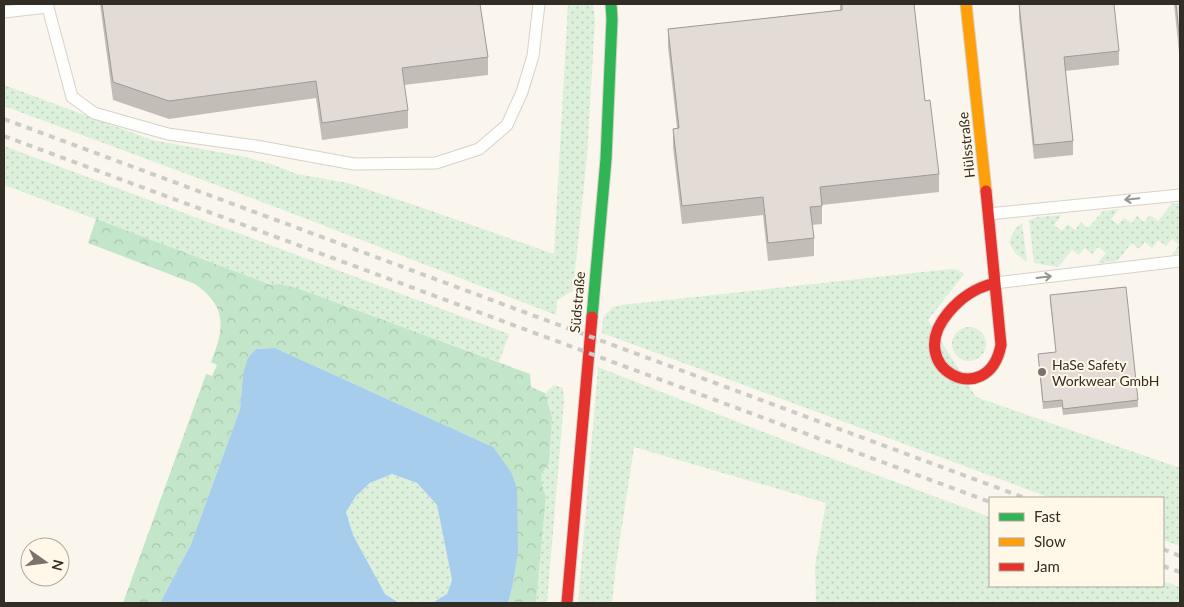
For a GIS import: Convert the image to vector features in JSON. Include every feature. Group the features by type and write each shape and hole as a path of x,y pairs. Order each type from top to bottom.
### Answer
{"street":[{"name":"Südstraße","path":"567,603 606,159 611,4"},
{"name":"Hülsstraße","path":"966,4 996,282 1002,348 991,369 981,376 964,380 953,376 940,367 935,357 934,338 939,326 949,311 963,296 996,282"}],"lane":[{"path":"4,12 47,5 72,97 94,113 168,134 256,146 354,164 436,163 479,149 507,125 522,92 533,56 539,4"},
{"path":"988,214 1180,194"},
{"path":"996,282 1180,261"}],"green space":[{"path":"568,4 593,4 595,20 587,156 573,291 557,300 556,315 278,208 4,106 4,85 152,140 241,156 274,165 297,174 348,183 554,254"},
{"path":"4,146 509,334 499,362 297,288 280,284 271,285 4,185"},
{"path":"1172,203 1180,203 1180,254 1172,255 1179,245 1172,239 1166,246 1158,240 1152,248 1145,242 1139,249 1132,243 1117,261 1098,263 1106,253 1098,247 1092,254 1085,248 1079,255 1072,250 1058,267 1034,263 1029,220 1038,217 1062,215 1054,225 1062,231 1068,224 1075,230 1081,222 1088,228 1103,211 1119,209 1111,219 1118,225 1124,218 1132,223 1137,216 1144,222 1150,215 1158,221"},
{"path":"96,219 271,285 280,284 297,288 530,374 531,387 545,393 552,417 549,464 542,475 546,496 536,603 508,603 512,588 493,447 275,348 257,349 243,374 240,409 191,544 160,603 123,603 206,374 212,376 217,365 211,362 219,339 220,319 213,301 195,284 88,243"},
{"path":"1022,223 1027,262 1015,253 1009,242 1015,229"},
{"path":"951,269 958,270 964,274 928,320 976,397 1180,468 1180,546 1164,540 1164,497 1048,497 602,333 603,317 613,307"},
{"path":"969,327 976,328 981,332 985,337 985,351 981,356 976,360 969,361 962,360 957,356 953,351 952,344 953,337 957,332 962,328"},
{"path":"598,367 812,451 989,517 989,587 1164,587 1164,581 1180,587 1180,603 816,603 815,566 826,503 634,447 612,603 578,603"},
{"path":"554,385 563,388 564,401 547,603 536,603 546,496 541,483 552,417 545,393"},
{"path":"392,474 417,483 437,505 452,580 447,594 432,603 399,603 385,594 353,535 346,512 351,504 365,487"}],"water":[{"path":"275,348 493,447 511,472 517,488 518,552 508,603 432,603 447,594 452,580 437,505 417,483 392,474 370,483 356,496 346,512 353,535 385,594 399,603 160,603 191,544 240,409 243,374 248,358 256,349"}],"building":[{"path":"102,4 480,4 488,57 402,68 408,110 322,123 316,81 169,101 113,82"},
{"path":"842,4 914,4 925,101 930,100 939,174 820,187 822,206 810,207 814,238 768,243 763,197 682,206 673,129 679,128 668,29 842,10"},
{"path":"1019,4 1114,4 1119,51 1064,57 1073,141 1034,145"},
{"path":"1176,4 1180,4 1180,42"},
{"path":"1126,287 1138,400 1063,409 1062,400 1043,402 1038,354 1056,352 1050,295"}],"railway":[{"path":"4,119 1022,497"},
{"path":"4,136 989,502"},
{"path":"1164,549 1180,556"},
{"path":"1164,566 1180,572"}],"traffic: fast":[{"path":"592,317 606,159 611,4"}],"traffic: slow":[{"path":"966,4 986,191"}],"traffic: jam":[{"path":"986,191 1001,345 993,365 981,376 966,379 952,375 941,365 935,351 937,333 948,313 958,302 975,290 988,285 995,283"},
{"path":"567,603 592,317"}],"place":[{"name":"HaSe Safety Workwear GmbH","path":"1042,372"}]}
